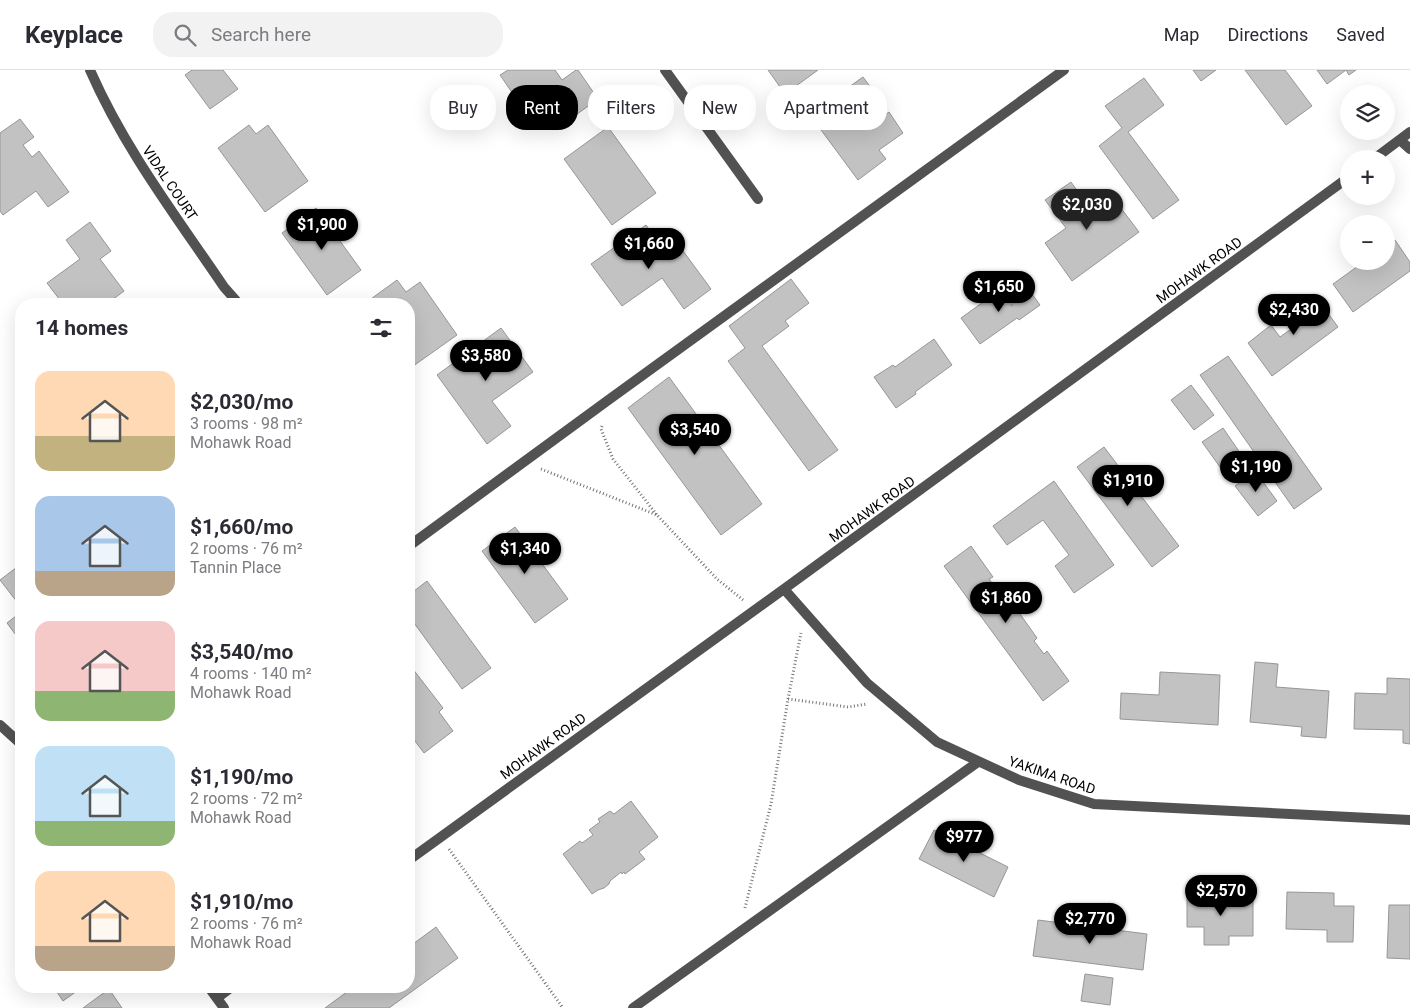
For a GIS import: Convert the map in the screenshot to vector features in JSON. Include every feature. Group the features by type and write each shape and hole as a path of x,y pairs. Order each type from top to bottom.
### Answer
{"street":[{"name":"VIDAL COURT","path":"90,70 102,97 134,154 224,287 234,298"},
{"path":"665,70 758,199"},
{"path":"415,542 1064,70"},
{"path":"1386,150 1410,132"},
{"path":"1400,140 1410,150"},
{"name":"MOHAWK ROAD","path":"415,856 1340,184"},
{"name":"YAKIMA ROAD","path":"784,589 867,683 938,742 1019,780 1094,804 1410,820"},
{"path":"0,725 15,739"},
{"path":"633,1008 978,762"},
{"path":"213,993 224,1008"},
{"path":"217,998 224,993"}],"path":[{"path":"607,401 602,430 613,459 657,515 717,579 755,610"},
{"path":"524,463 657,515"},
{"path":"738,933 771,804 788,699 805,613"},
{"path":"788,699 848,708 888,701"},
{"path":"440,837 563,1008"}],"building":[{"path":"192,70 223,70 238,89 210,109 185,75"},
{"path":"508,70 555,70 562,80 578,70 588,85 588,106 578,113 578,85 507,85 500,75"},
{"path":"768,70 818,70 797,85 779,85"},
{"path":"1193,70 1216,70 1201,81"},
{"path":"1245,70 1285,70 1312,106 1286,125"},
{"path":"1317,70 1346,70 1327,84"},
{"path":"1346,70 1356,70 1349,75"},
{"path":"863,77 869,85 852,85"},
{"path":"1144,78 1164,105 1128,132 1179,200 1153,219 1099,146 1122,128 1105,106"},
{"path":"889,112 903,133 879,150 886,159 858,180 821,130 887,130 887,113"},
{"path":"20,119 34,137 23,145 32,157 39,151 69,192 48,207 36,191 3,215 0,211 0,133"},
{"path":"249,125 256,134 268,125 308,181 265,212 218,148"},
{"path":"604,130 610,130 656,193 612,225 564,159"},
{"path":"1071,182 1091,210 1111,195 1139,232 1072,281 1045,243 1066,228 1045,200"},
{"path":"316,208 361,270 327,295 282,233"},
{"path":"90,222 111,251 100,259 124,291 115,298 58,298 47,283 80,259 66,240"},
{"path":"646,225 666,252 678,244 711,289 684,309 662,278 622,306 591,264"},
{"path":"1395,240 1410,262 1410,271 1353,312 1333,284 1352,270 1395,270"},
{"path":"791,279 809,303 785,321 789,326 762,346 838,450 809,471 728,361 745,348 729,326"},
{"path":"397,280 406,292 420,282 457,335 415,365 415,298 372,298"},
{"path":"1024,283 1040,305 1019,320 1017,318 980,344 961,318 1000,290 1012,306 1012,300 1008,295"},
{"path":"1314,294 1338,327 1272,376 1248,343 1271,325 1280,337 1298,324 1289,313"},
{"path":"501,328 533,372 492,401 511,426 487,444 437,375"},
{"path":"934,339 952,365 896,408 874,377 893,365 895,367"},
{"path":"1228,356 1322,489 1294,509 1200,375"},
{"path":"669,377 762,504 721,535 628,408"},
{"path":"1191,385 1214,415 1194,430 1171,400"},
{"path":"1223,428 1245,460 1225,474 1202,442"},
{"path":"1104,447 1179,546 1152,567 1077,467"},
{"path":"1255,471 1277,501 1258,516 1235,486"},
{"path":"1054,481 1114,565 1074,593 1055,566 1069,555 1043,520 1007,545 993,526"},
{"path":"515,527 568,599 535,623 482,551"},
{"path":"971,546 993,577 989,579 1011,610 1015,607 1037,638 1034,641 1044,654 1047,651 1069,681 1043,701 944,566"},
{"path":"15,569 15,599 0,580"},
{"path":"427,581 491,668 462,689 415,624 415,590"},
{"path":"15,617 15,634 7,623"},
{"path":"1255,662 1278,664 1276,687 1329,691 1326,738 1301,736 1302,727 1250,722"},
{"path":"415,672 443,708 439,712 453,731 424,753 415,741"},
{"path":"1160,672 1220,675 1218,725 1120,719 1121,693 1159,695"},
{"path":"1387,678 1410,679 1410,744 1403,743 1403,730 1354,729 1355,693 1387,694"},
{"path":"631,801 658,837 639,852 645,859 625,874 621,872 604,888 592,894 563,854 580,841 582,843 593,835 589,830 600,822 598,819 610,811 614,814"},
{"path":"934,830 1008,867 994,897 919,859"},
{"path":"1287,892 1334,893 1334,906 1354,906 1353,942 1327,942 1327,930 1286,929"},
{"path":"1187,895 1253,896 1253,936 1229,936 1229,945 1204,945 1204,927 1187,927"},
{"path":"1389,905 1410,905 1410,959 1387,958"},
{"path":"1038,920 1147,934 1143,970 1033,956"},
{"path":"436,927 458,958 415,989 415,943"},
{"path":"1085,974 1113,978 1110,1005 1081,1001"},
{"path":"58,993 74,993 63,1001"},
{"path":"104,993 112,993 122,1008 83,1008"},
{"path":"345,993 410,993 389,1008 325,1008"}]}
